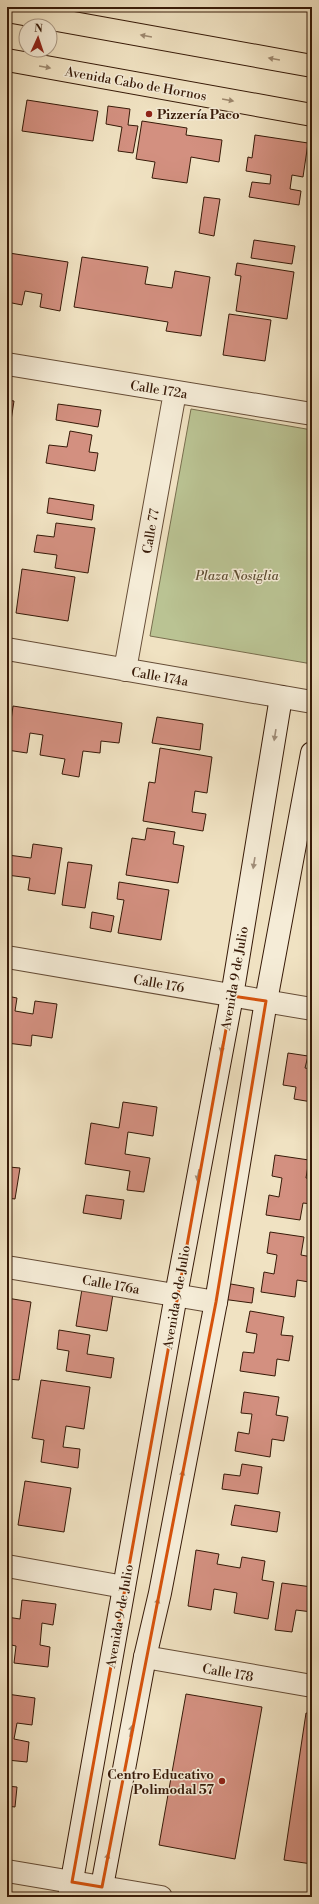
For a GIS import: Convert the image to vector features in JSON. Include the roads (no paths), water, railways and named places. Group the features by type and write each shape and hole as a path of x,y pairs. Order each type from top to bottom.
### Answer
{"main road":[{"path":"7,11 312,66"},
{"name":"Avenida Cabo de Hornos","path":"7,60 312,115"},
{"name":"Calle 172a","path":"7,364 312,414"},
{"name":"Calle 77","path":"125,670 175,392"},
{"name":"Calle 174a","path":"7,650 312,702"},
{"name":"Avenida 9 de Julio","path":"71,1890 176,1295 232,996 281,697"},
{"path":"101,1892 145,1658 160,1593 216,1302 266,1002 312,754"},
{"name":"Calle 176","path":"7,957 312,1010"},
{"name":"Calle 176a","path":"7,1267 216,1302"},
{"path":"7,1566 124,1587"},
{"name":"Calle 178","path":"145,1658 312,1686"},
{"path":"7,1871 71,1890 161,1897"}],"place":[{"name":"Pizzería Paco","path":"149,114"},
{"name":"Centro Educativo Polimodal 57","path":"222,1781"}],"park label":[{"name":"Plaza Nosiglia","path":"237,575"}]}
